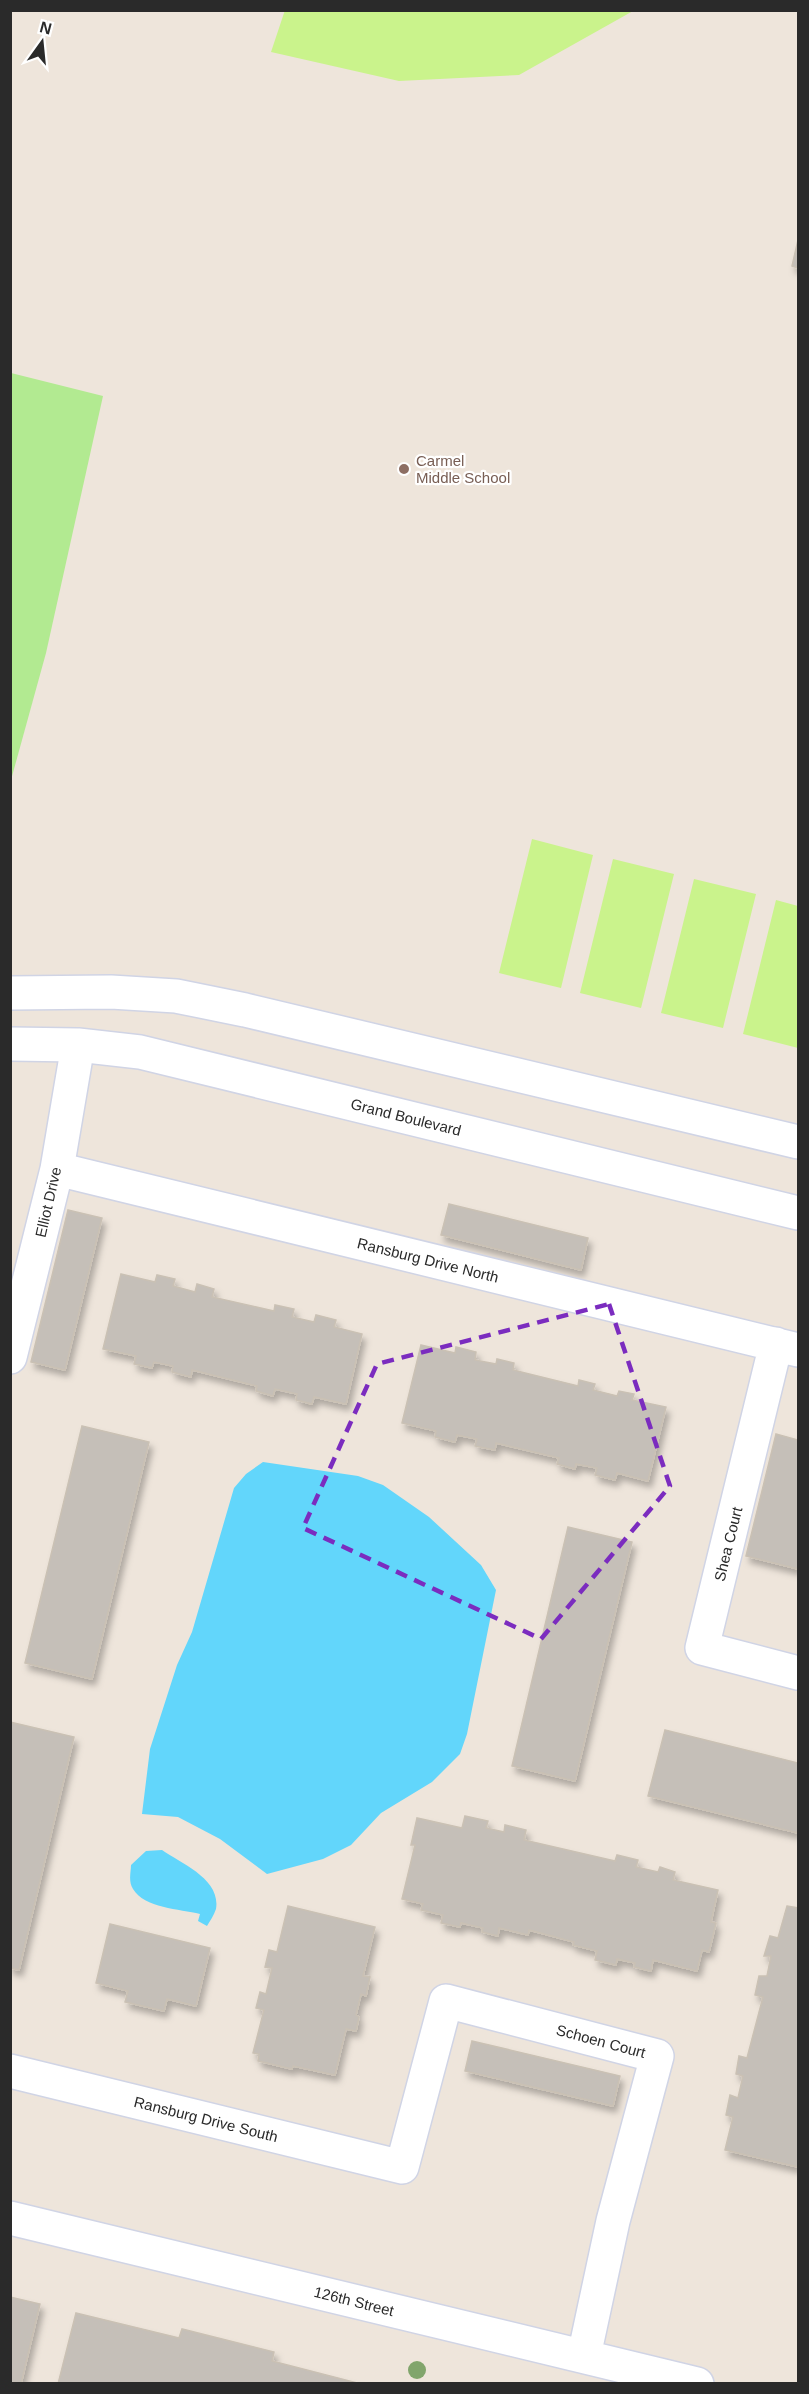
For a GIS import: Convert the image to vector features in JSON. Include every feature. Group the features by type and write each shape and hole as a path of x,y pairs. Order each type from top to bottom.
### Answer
{"street":[{"path":"10,993 111,992 176,996 245,1010 798,1142"},
{"name":"Grand Boulevard","path":"10,1044 78,1045 140,1052 798,1213"},
{"name":"Elliot Drive","path":"10,1357 57,1169 78,1045"},
{"name":"Ransburg Drive North","path":"57,1169 787,1347"},
{"name":"Shea Court","path":"787,1347 702,1648 798,1673"},
{"name":"Schoen Court","path":"402,2167 446,2001 657,2056 613,2221 584,2356"},
{"name":"Ransburg Drive South","path":"10,2071 402,2167"},
{"name":"126th Street","path":"10,2218 697,2384"}],"highlighted area":[{"path":"609,1304 670,1486 541,1639 303,1528 377,1364"}],"green space":[{"path":"285,10 633,11 519,75 399,81 271,52"},
{"path":"11,373 103,396 46,653 11,780"},
{"path":"532,839 593,855 561,988 499,973"},
{"path":"613,859 674,874 641,1008 580,993"},
{"path":"694,879 756,894 723,1028 661,1013"},
{"path":"776,900 798,906 798,1048 743,1034"}],"water":[{"path":"263,1462 358,1476 383,1485 429,1517 481,1565 496,1590 467,1734 460,1754 432,1782 381,1813 351,1845 323,1859 267,1874 220,1839 178,1817 142,1814 150,1749 177,1665 192,1632 234,1488 246,1474"},
{"path":"162,1850 198,1873 212,1889 216,1898 216,1909 207,1926 198,1921 200,1914 154,1904 138,1895 131,1886 131,1865 146,1851"}],"building":[{"path":"798,240 798,268 792,266"},
{"path":"449,1204 588,1238 581,1270 441,1235"},
{"path":"68,1210 102,1218 65,1370 31,1362"},
{"path":"121,1274 155,1282 157,1275 175,1279 173,1286 195,1292 197,1284 214,1289 212,1297 274,1311 275,1305 294,1309 292,1317 314,1322 316,1315 336,1320 334,1327 362,1334 346,1404 314,1397 312,1404 296,1400 297,1394 275,1389 273,1396 256,1391 257,1386 192,1370 191,1377 172,1372 173,1366 154,1362 152,1368 134,1364 136,1356 103,1349"},
{"path":"421,1345 455,1353 456,1347 476,1352 475,1360 496,1364 497,1359 514,1363 513,1370 578,1386 579,1380 595,1384 593,1390 617,1396 619,1391 634,1394 632,1400 666,1407 648,1481 617,1473 615,1480 595,1475 597,1468 576,1464 575,1469 557,1464 559,1458 496,1443 495,1450 475,1446 477,1439 457,1435 455,1442 435,1437 436,1431 402,1423"},
{"path":"82,1426 149,1442 92,1679 25,1663"},
{"path":"776,1434 798,1440 798,1569 746,1556"},
{"path":"568,1527 632,1542 575,1781 512,1766"},
{"path":"10,1722 74,1737 19,1970 10,1968"},
{"path":"665,1730 798,1763 798,1833 648,1796"},
{"path":"465,1816 488,1821 486,1828 504,1832 505,1825 526,1830 524,1840 615,1861 617,1855 638,1860 636,1867 658,1872 660,1867 675,1872 673,1880 718,1890 711,1922 716,1923 709,1952 702,1950 697,1971 653,1960 651,1971 634,1967 635,1963 617,1959 616,1965 595,1960 597,1951 573,1945 574,1942 529,1930 528,1935 499,1928 498,1936 482,1932 483,1928 461,1923 460,1927 441,1923 443,1915 421,1910 423,1904 402,1899 415,1845 411,1845 417,1818 462,1828"},
{"path":"288,1906 375,1927 363,1976 370,1977 366,1996 361,1994 356,2015 359,2017 356,2031 346,2029 335,2075 258,2061 259,2054 253,2053 264,2010 256,2008 260,1992 266,1994 272,1968 265,1967 269,1950 277,1952"},
{"path":"787,1906 798,1908 798,2167 725,2150 733,2117 726,2115 730,2095 738,2098 743,2076 736,2074 739,2056 747,2058 763,1997 755,1995 759,1976 767,1976 771,1956 764,1956 770,1936 778,1938"},
{"path":"110,1924 210,1948 196,2006 167,1999 164,2011 125,2002 128,1991 96,1983"},
{"path":"472,2041 620,2076 613,2106 465,2071"},
{"path":"10,2297 40,2304 21,2384 10,2384"},
{"path":"76,2313 179,2338 182,2329 274,2352 272,2361 361,2384 58,2384"}],"place":[{"name":"Carmel Middle School","path":"404,469"}]}
